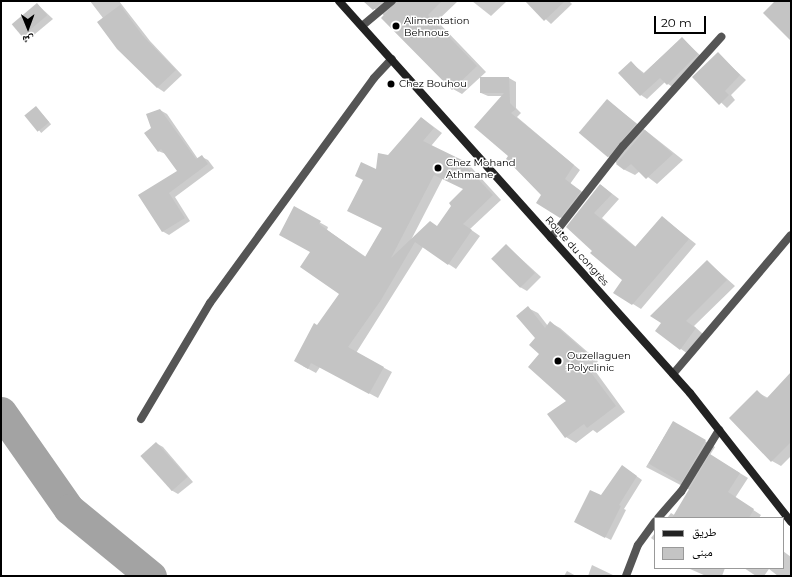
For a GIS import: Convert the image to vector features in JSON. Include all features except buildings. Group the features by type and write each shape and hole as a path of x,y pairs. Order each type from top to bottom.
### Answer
{"main road":[{"name":"Route du congrès","path":"339,1 674,374 791,522"}],"street":[{"path":"362,26 392,1"},
{"path":"551,238 623,146 721,37"},
{"path":"141,419 210,303 374,78 392,59"},
{"path":"674,374 791,235"},
{"path":"659,517 681,492 719,430"},
{"path":"626,576 638,545 654,523"}],"waterway":[{"path":"1,412 69,509 151,576"}],"place":[{"name":"Alimentation Behnous","path":"396,26"},
{"name":"Chez Bouhou","path":"391,84"},
{"name":"Chez Mohand Athmane","path":"438,168"},
{"name":"Ouzellaguen Polyclinic","path":"558,361"}]}
